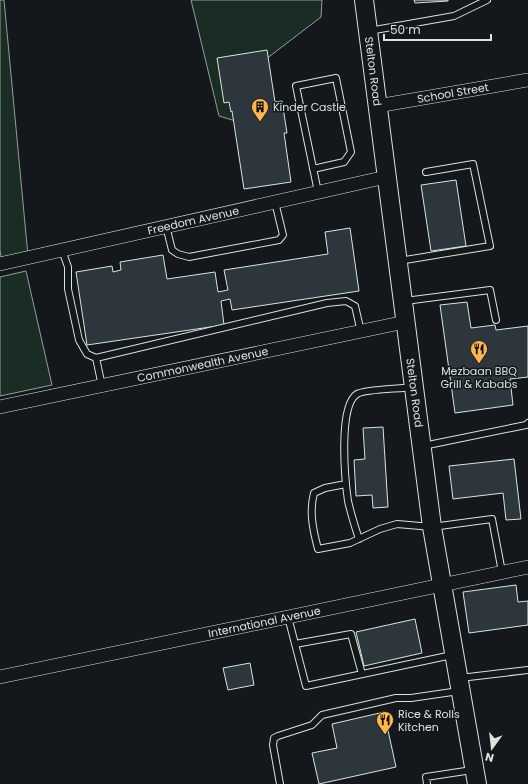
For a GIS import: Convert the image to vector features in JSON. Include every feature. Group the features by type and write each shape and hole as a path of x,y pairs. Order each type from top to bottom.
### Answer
{"main road":[{"name":"Stelton Road","path":"364,0 432,527 476,777"}],"street":[{"name":"School Street","path":"377,106 528,80"},
{"name":"Freedom Avenue","path":"0,264 386,177"},
{"name":"Commonwealth Avenue","path":"0,407 405,322"},
{"name":"International Avenue","path":"0,677 528,567"}],"lane":[{"path":"367,32 454,16 487,0"},
{"path":"313,169 344,162 351,152 336,78 296,86 313,169 318,192"},
{"path":"397,262 490,246 473,164 426,172"},
{"path":"166,226 172,250 178,254 189,257 279,240 283,235 275,202"},
{"path":"62,250 68,267 68,289 79,340 87,354 96,358 327,302 346,301 355,306 361,332"},
{"path":"402,301 490,290 496,320"},
{"path":"96,358 102,386"},
{"path":"359,539 348,502 346,484 344,433 349,402 357,394 364,392 413,387"},
{"path":"422,446 526,425 528,423"},
{"path":"346,484 325,488 314,493 311,505 313,530 318,549 350,544 380,529 397,524 432,527 492,519 502,572"},
{"path":"288,617 306,686 454,654"},
{"path":"295,644 351,634 362,674"},
{"path":"280,784 273,745 274,738 312,725 322,715 396,698 411,698 459,684 528,670"},
{"path":"427,784 426,777 476,777"}],"green space":[{"path":"0,0 4,0 28,256 2,262 0,250"},
{"path":"191,0 322,0 321,17 253,69 239,122 219,116"},
{"path":"26,271 52,385 0,396 0,277"}],"building":[{"path":"414,0 448,0 448,1 415,3"},
{"name":"Kinder Castle","path":"267,50 275,102 282,101 287,133 284,133 291,182 244,189 232,111 231,112 229,102 224,103 217,58"},
{"path":"456,180 466,246 431,251 421,185"},
{"path":"350,228 359,291 232,310 230,299 221,301 224,325 87,345 76,272 112,266 113,272 121,270 120,262 163,255 167,279 215,272 218,292 228,290 224,270 328,254 325,232"},
{"path":"467,302 471,328 495,325 496,330 528,326 528,377 510,379 513,405 455,413 440,305"},
{"path":"383,427 388,507 373,508 372,495 356,496 354,460 365,459 363,428"},
{"path":"514,459 521,519 506,520 503,493 453,499 449,466"},
{"path":"516,585 518,602 528,601 528,625 469,633 463,592"},
{"path":"415,619 422,653 364,666 356,632"},
{"path":"250,663 254,685 228,690 223,668"},
{"path":"384,712 396,767 319,784 312,753 337,748 332,724"}],"place":[{"name":"Kinder Castle","path":"260,122"},
{"name":"Mezbaan BBQ Grill & Kababs","path":"479,364"},
{"name":"Rice & Rolls Kitchen","path":"385,735"}]}
